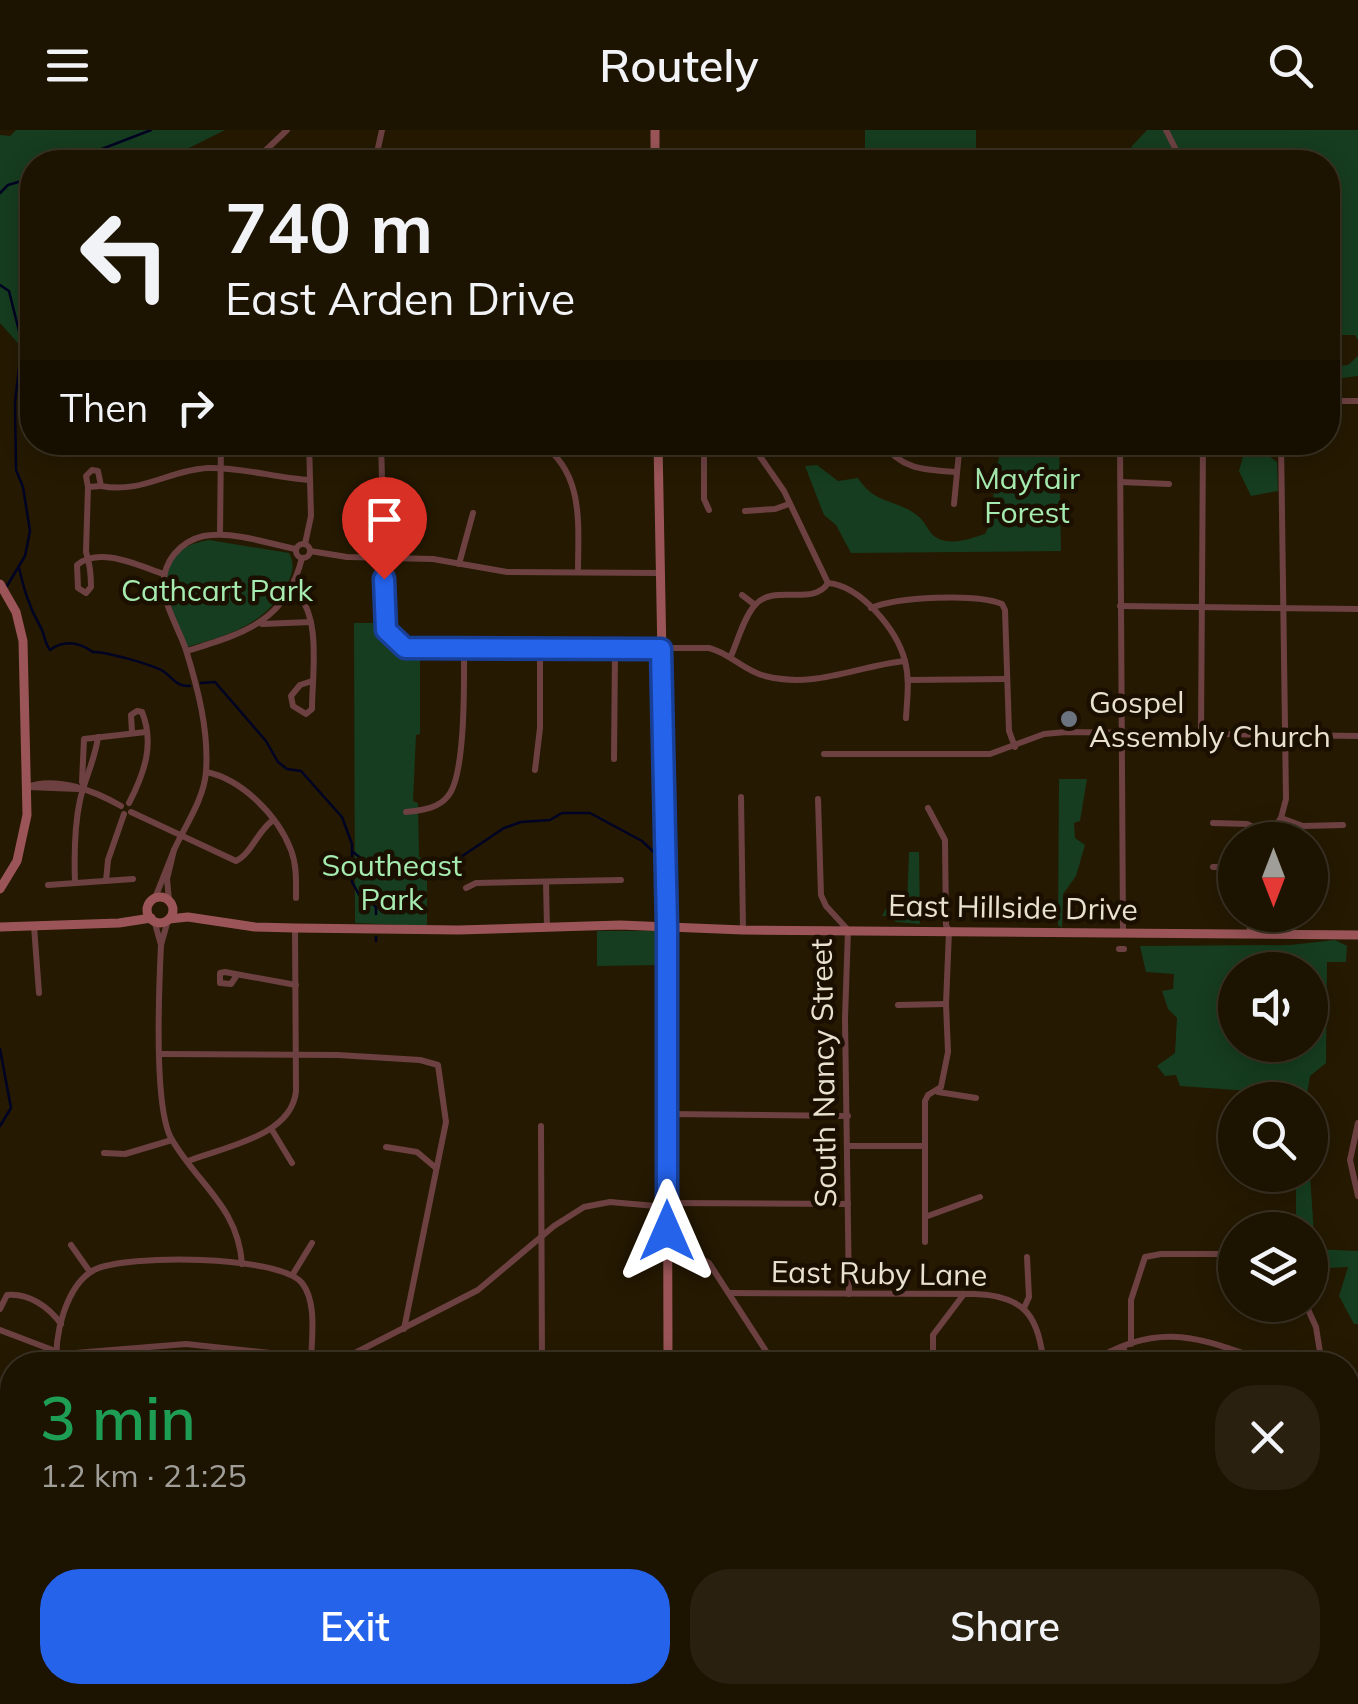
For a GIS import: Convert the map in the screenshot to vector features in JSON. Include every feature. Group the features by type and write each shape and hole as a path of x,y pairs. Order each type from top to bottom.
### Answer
{"main road":[{"path":"658,455 667,927 668,1352"},
{"path":"0,584 9,598 23,640 27,787 23,846 0,889"},
{"path":"151,902 152,919"},
{"path":"107,923 151,902 170,902 236,924"},
{"path":"169,919 173,912 170,902"},
{"path":"0,926 188,917 236,924"},
{"name":"East Hillside Drive","path":"236,924 295,928 547,929 620,924 743,930 1358,935"}],"street":[{"path":"266,150 287,130"},
{"path":"220,534 221,455"},
{"path":"186,652 259,624 292,588 308,548 309,455"},
{"path":"382,455 386,630 405,648 709,648 731,656 760,675 785,678 846,676 905,661"},
{"path":"556,455 578,498 578,572"},
{"path":"704,455 704,499 709,510"},
{"path":"760,455 828,582"},
{"path":"890,455 904,465 956,472"},
{"path":"954,504 958,455"},
{"path":"1120,455 1122,933"},
{"path":"1201,734 1203,455"},
{"path":"1277,822 1286,798 1281,455"},
{"path":"88,487 133,488 186,471 222,469 310,480"},
{"path":"102,486 98,471 92,470 86,476 88,558 92,587 83,594 78,588 77,565 88,558 115,559 164,574"},
{"path":"1121,482 1168,484"},
{"path":"745,511 789,504"},
{"path":"459,564 473,513"},
{"path":"151,902 203,787 206,772 204,721 186,652 164,592 164,574 173,554 182,546 195,538 220,534 347,557 433,559 506,572 660,573"},
{"path":"296,549 302,558"},
{"path":"731,656 755,605 776,595 820,592 828,582"},
{"path":"828,582 855,593 898,643 908,680 906,718"},
{"path":"292,588 303,598 311,622 312,681 312,709 306,714 292,706 291,696 300,684 312,681"},
{"path":"742,595 755,605"},
{"path":"871,608 886,602 914,600 983,600 1002,604 1009,731 1015,747"},
{"path":"1120,606 1358,609"},
{"path":"272,614 280,623"},
{"path":"259,624 311,622"},
{"path":"406,812 436,806 454,788 464,649"},
{"path":"535,770 540,649"},
{"path":"614,650 614,759"},
{"path":"908,680 1006,679"},
{"path":"106,881 108,860 126,809 148,762 144,716 137,711 131,715 132,732"},
{"path":"75,883 84,739 146,732"},
{"path":"824,754 990,754 1044,734 1358,736"},
{"path":"82,788 94,762 98,737"},
{"path":"82,760 94,762"},
{"path":"206,772 243,788 272,821 291,851 296,898"},
{"path":"27,787 82,788 228,860 239,861 261,829 272,821"},
{"path":"741,797 743,930"},
{"name":"South Nancy Street","path":"818,799 821,896 848,930 844,1018 849,1294"},
{"path":"926,1242 925,1098 942,1087 947,1063 949,930 944,840 928,808"},
{"path":"1280,818 1303,826 1342,825"},
{"path":"1213,823 1218,823"},
{"path":"170,902 167,879 174,850"},
{"path":"1213,866 1218,866"},
{"path":"48,885 133,880"},
{"path":"466,888 476,883 621,880"},
{"path":"546,882 547,929"},
{"path":"152,919 161,945"},
{"path":"169,919 161,945 161,1106 172,1140 232,1220 240,1241 242,1264"},
{"path":"34,926 39,993"},
{"path":"188,1161 272,1130 294,1107 295,928"},
{"path":"1250,932 1250,936"},
{"path":"237,975 296,985"},
{"path":"898,1005 946,1004"},
{"path":"161,1054 296,1054 428,1060 438,1065 446,1115 404,1328"},
{"path":"936,1091 976,1098"},
{"path":"667,1114 848,1116"},
{"path":"1358,1122 1350,1160 1358,1196"},
{"path":"541,1126 542,1352"},
{"path":"272,1130 292,1163"},
{"path":"104,1153 125,1154 172,1140"},
{"path":"386,1146 417,1152 436,1169"},
{"path":"848,1146 923,1146"},
{"path":"924,1217 980,1197"},
{"path":"357,1352 478,1290 569,1216 592,1204 848,1204"},
{"path":"293,1274 312,1244"},
{"path":"71,1245 90,1272"},
{"path":"1128,1352 1130,1310 1141,1264 1148,1255 1218,1254"},
{"path":"668,1255 702,1257 717,1272 767,1352"},
{"path":"1027,1256 1029,1297 1024,1308 1034,1321 1041,1352"},
{"path":"0,1330 56,1352 72,1291 90,1272 111,1265 176,1260 242,1264 293,1274 306,1288 310,1300 310,1352"},
{"path":"0,1309 8,1294 23,1296 52,1312 62,1325"},
{"name":"East Ruby Lane","path":"731,1294 964,1294 993,1296 1024,1308"},
{"path":"933,1352 933,1334 964,1294"},
{"path":"1314,1322 1320,1352"},
{"path":"1114,1352 1163,1336 1185,1335 1238,1352"},
{"path":"89,1352 186,1344 285,1352"}],"green space":[{"path":"16,130 225,130 185,150 20,150 20,346 0,323 0,135 10,136"},
{"path":"865,130 976,130 976,150 865,150"},
{"path":"1147,130 1358,130 1358,340 1355,335 1340,335 1340,150 1130,150"},
{"path":"1358,356 1358,376 1340,378 1340,366 1348,365"},
{"name":"Mayfair Forest","path":"1000,455 1059,455 1061,551 851,553 836,525 824,515 805,466 817,465 838,481 858,478 872,493 918,516 932,534 946,541 985,534 994,516 993,482"},
{"path":"1241,455 1268,455 1277,462 1278,491 1251,496 1239,471"},
{"name":"Cathcart Park","path":"209,540 289,553 292,572 278,598 257,619 231,633 187,647 169,598 168,568 188,546"},
{"name":"Southeast Park","path":"354,623 380,623 395,645 420,653 420,734 416,735 413,801 418,803 419,857 427,859 427,926 355,923"},
{"path":"1059,779 1087,779 1080,821 1074,823 1075,838 1085,845 1076,876 1063,894 1062,928 1058,925"},
{"path":"909,852 919,852 920,924 882,916 886,908 907,904"},
{"path":"597,931 654,931 659,935 659,965 597,966"},
{"path":"1335,940 1347,946 1346,962 1328,962 1328,952 1218,952 1218,1062 1326,1063 1310,1076 1309,1082 1218,1082 1218,1089 1180,1086 1176,1075 1165,1076 1157,1066 1175,1053 1177,1018 1168,1009 1162,991 1173,989 1174,974 1146,972 1140,946 1290,945"},
{"path":"1296,1192 1311,1192 1312,1212 1296,1212"},
{"path":"1328,1250 1358,1251 1358,1324 1354,1324 1339,1296 1348,1267 1328,1268"}],"waterway":[{"path":"99,150 151,130"},
{"path":"0,193 20,182"},
{"path":"0,285 9,291 20,335"},
{"path":"7,586 25,556 30,531 23,487 16,470 15,402 20,360"},
{"path":"19,568 50,650 61,644 78,645 149,665 178,684 190,686"},
{"path":"201,683 215,682 266,741 278,762 287,769 301,771 342,817 352,844 352,882 366,907 372,903 376,907 376,914"},
{"path":"353,852 372,867 389,867 410,877 422,876 437,873 504,828 550,820 562,813 590,813 642,841 657,855"},
{"path":"0,1049 11,1108 0,1126"}],"place":[{"name":"Gospel Assembly Church","path":"1069,719"}],"route":[{"path":"384,579 386,630 405,648 661,649 667,927 667,1231"}]}
